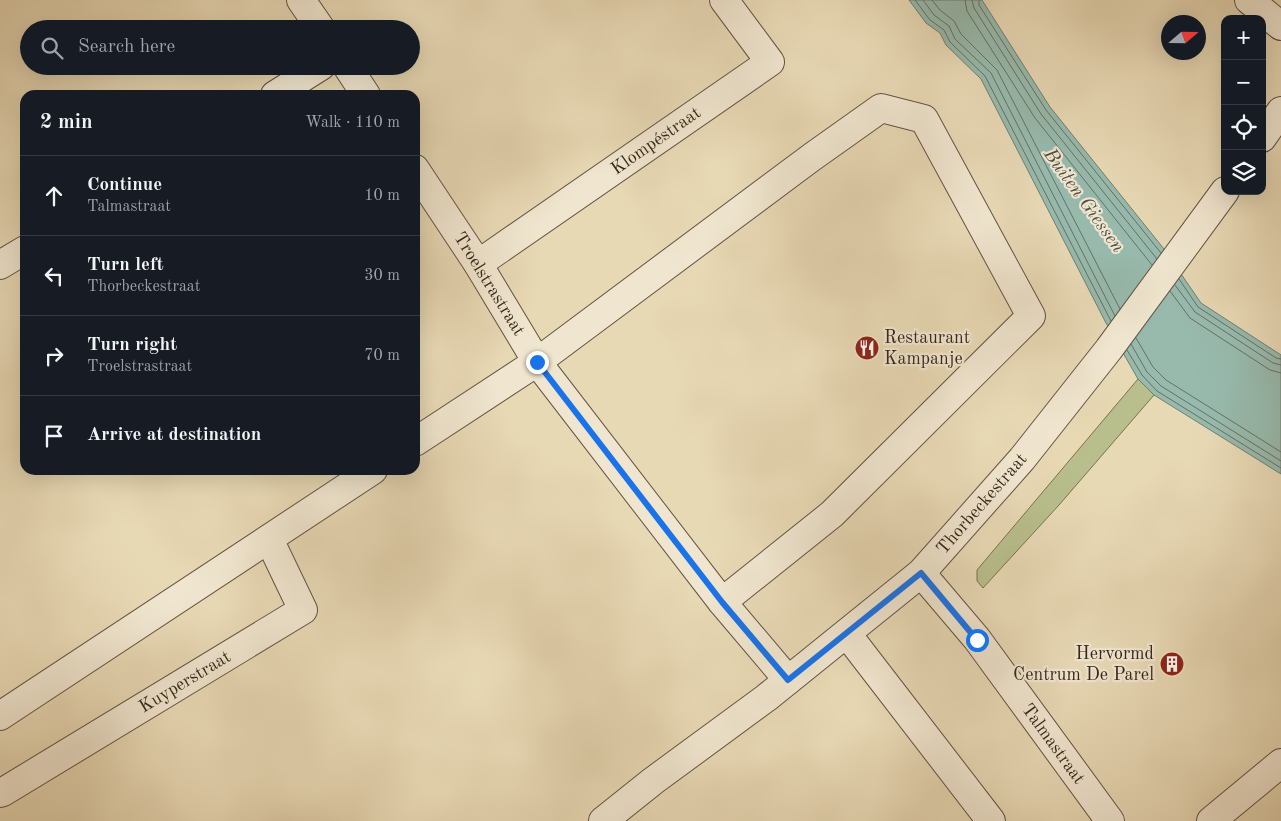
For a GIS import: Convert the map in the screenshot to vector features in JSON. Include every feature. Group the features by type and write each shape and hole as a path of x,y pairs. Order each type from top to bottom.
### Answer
{"street":[{"path":"301,0 315,20"},
{"name":"Klompéstraat","path":"478,264 770,62 724,0"},
{"path":"1249,0 1281,26"},
{"path":"283,90 307,75"},
{"path":"352,75 363,90"},
{"path":"420,439 537,362 812,157 881,108 924,119 1031,316 832,514 722,602"},
{"path":"1266,132 1281,111"},
{"name":"Troelstrastraat","path":"420,177 478,264 537,362 722,602 788,680"},
{"name":"Thorbeckestraat","path":"603,821 847,634 921,573 1022,459 1109,349 1222,195"},
{"path":"0,265 20,253"},
{"path":"0,716 365,475"},
{"name":"Kuyperstraat","path":"0,793 302,610 269,538"},
{"name":"Talmastraat","path":"921,573 977,640 1110,821"},
{"path":"847,634 991,821"},
{"path":"1211,821 1281,763"}],"green space":[{"path":"1138,379 1154,395 1059,505 983,588 977,581 977,570"}],"water":[{"name":"Buiten Giessen","path":"909,0 982,0 1050,107 1164,249 1201,303 1281,355 1281,474 1154,395 1138,379 1106,323 981,79 946,45 940,33 926,23"}],"place":[{"name":"Restaurant Kampanje","path":"867,348"},
{"name":"Hervormd Centrum De Parel","path":"1172,664"}],"route":[{"path":"537,362 722,602 788,680 921,573 977,640"}]}
